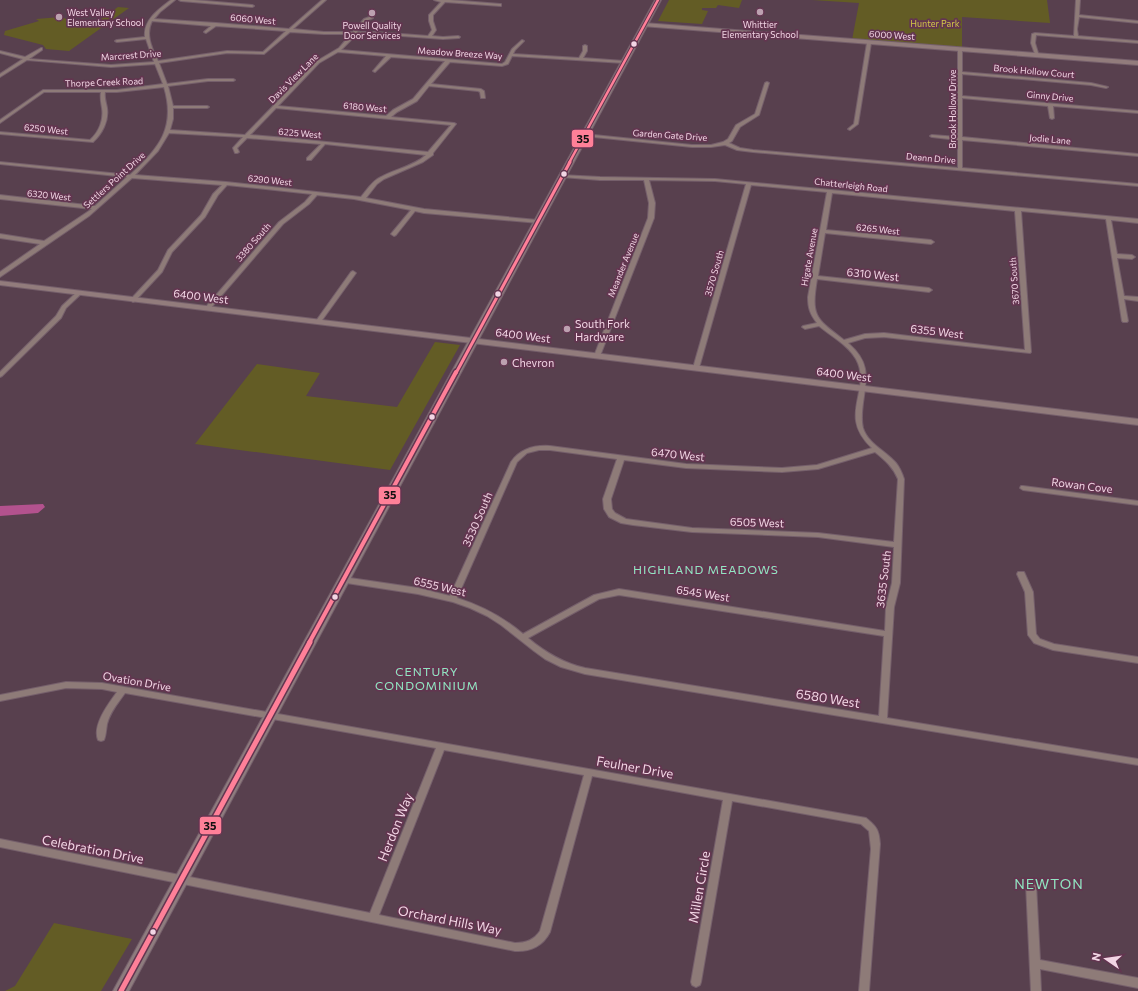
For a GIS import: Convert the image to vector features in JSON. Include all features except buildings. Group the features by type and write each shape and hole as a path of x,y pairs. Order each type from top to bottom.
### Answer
{"main road":[{"path":"121,991 658,0"}],"street":[{"path":"117,41 147,38 147,29 151,20 160,10 173,0"},
{"path":"181,0 252,6"},
{"path":"290,30 324,0"},
{"path":"436,0 478,2 500,5"},
{"path":"1076,38 1075,30 1078,16 1078,0"},
{"path":"1132,0 1138,0"},
{"path":"429,37 434,30 431,15 444,1"},
{"path":"1078,16 1138,22"},
{"name":"Davis View Lane","path":"237,152 236,147 245,137 287,96 295,85 318,62 338,51 348,41 363,21 372,17"},
{"name":"6060 West","path":"151,20 324,33 375,33 429,37 458,37"},
{"path":"206,32 216,24"},
{"name":"6000 West","path":"644,25 1138,63"},
{"name":"Marcrest Drive","path":"0,52 25,59 100,66 156,63 227,52 264,53 290,30"},
{"path":"1037,56 1033,43 1033,35 1035,34 1138,42"},
{"name":"Settlers Point Drive","path":"0,275 96,208 157,150 168,131 172,107 166,86 147,38"},
{"path":"511,55 516,46 522,41"},
{"path":"850,129 856,124 869,43"},
{"path":"580,59 586,50 585,46"},
{"path":"0,76 41,49"},
{"name":"Brook Hollow Drive","path":"960,50 960,169"},
{"name":"Meadow Breeze Way","path":"338,51 502,65 507,63 511,55 624,62"},
{"path":"375,71 389,56"},
{"path":"388,118 395,111 415,100 448,61"},
{"name":"Brook Hollow Court","path":"960,73 1106,86"},
{"name":"Thorpe Creek Road","path":"0,122 43,91 103,92 208,80 233,80"},
{"path":"724,143 732,138 740,124 757,115 767,83"},
{"path":"428,85 479,90 482,91 483,97"},
{"name":"6250 West","path":"0,133 91,141 97,136 103,125 105,112 102,98 103,92"},
{"name":"Ginny Drive","path":"960,97 1138,112"},
{"path":"1050,104 1052,118"},
{"path":"172,107 207,107"},
{"name":"6180 West","path":"275,107 454,124 431,154"},
{"name":"6225 West","path":"168,131 324,143 431,154"},
{"name":"Garden Gate Drive","path":"584,135 697,146 715,146 724,143"},
{"name":"Jodie Lane","path":"932,136 1138,155"},
{"path":"309,159 324,143"},
{"name":"Deann Drive","path":"724,143 735,148 753,151 1138,186"},
{"path":"363,198 375,183 382,178 421,161 431,154"},
{"name":"6290 West","path":"0,163 131,176 226,183 363,198 414,209 537,222"},
{"path":"0,170 8,164"},
{"name":"Chatterleigh Road","path":"562,176 609,179 700,179 1138,221"},
{"name":"Meander Avenue","path":"597,356 651,218 652,203 646,179"},
{"path":"133,300 160,271 170,251 203,216 216,194 226,183"},
{"name":"3570 South","path":"696,368 749,184"},
{"name":"Higate Avenue","path":"830,191 811,304 814,315 820,324 852,349 860,361 864,374 863,388"},
{"name":"3380 South","path":"207,309 281,223 307,203 316,193"},
{"name":"6320 West","path":"0,197 96,208"},
{"path":"394,234 414,209"},
{"name":"3670 South","path":"1018,210 1028,352"},
{"path":"1108,218 1125,321"},
{"name":"6265 West","path":"823,231 931,242"},
{"path":"0,236 46,243"},
{"path":"1114,256 1132,257"},
{"path":"318,322 353,273"},
{"name":"6310 West","path":"815,277 929,290"},
{"name":"6400 West","path":"0,284 1138,422"},
{"path":"0,375 59,317 64,307 79,293"},
{"path":"1121,297 1138,299"},
{"path":"805,327 820,324"},
{"name":"6355 West","path":"843,342 865,336 884,335 1028,352"},
{"name":"3635 South","path":"863,388 859,417 860,428 866,439 894,465 900,476 901,483 896,583 890,607 883,720"},
{"name":"6470 West","path":"524,452 545,448 695,467 776,470 803,469 830,463 877,449"},
{"name":"3530 South","path":"453,598 514,462 524,452"},
{"name":"6505 West","path":"621,458 606,502 608,509 616,518 629,522 680,529 823,535 898,545"},
{"name":"Rowan Cove","path":"1023,488 1138,503"},
{"path":"1021,574 1029,592 1032,635 1037,642 1053,647 1138,660"},
{"name":"6555 West","path":"343,580 453,598 498,618 523,638"},
{"name":"6545 West","path":"523,638 597,597 619,592 784,616 822,624 888,634"},
{"name":"6580 West","path":"523,638 552,659 585,671 1138,762"},
{"name":"Ovation Drive","path":"0,698 66,685 87,684 270,716"},
{"path":"101,738 101,728 104,717 123,690"},
{"name":"Feulner Drive","path":"270,716 855,819 870,826 875,834 876,842 864,991"},
{"name":"Herdon Way","path":"373,918 441,746"},
{"name":"Orchard Hills Way","path":"182,880 515,947 528,947 539,941 545,932 589,772"},
{"name":"Millen Circle","path":"696,982 728,797"},
{"name":"Celebration Drive","path":"0,844 182,880"},
{"path":"1031,884 1036,991"},
{"path":"1035,964 1138,983"}],"green space":[{"path":"669,0 742,0 739,8 718,5 716,8 702,8 702,10 708,11 702,24 658,21"},
{"name":"Hunter Park","path":"812,0 1047,0 1050,23 962,17 962,49 852,40 859,3"},
{"path":"118,7 129,8 69,51 46,49 43,45 4,35 5,31 39,21 36,19 61,17 83,25 91,26"},
{"path":"435,342 460,345 390,470 195,444 257,364 320,373 306,396 397,407"},
{"path":"54,923 132,939 101,991 5,991 15,986"}],"shaded area":[{"path":"43,504 45,507 38,513 0,516 0,506"}],"transit line":[{"name":"35","path":"121,991 658,0"}],"place":[{"name":"Whittier Elementary School","path":"760,12"},
{"name":"Powell Quality Door Services","path":"372,13"},
{"name":"West Valley Elementary School","path":"59,17"},
{"name":"South Fork Hardware","path":"567,329"},
{"name":"Chevron","path":"504,362"}],"district":[{"name":"HIGHLAND MEADOWS","path":"706,569"},
{"name":"CENTURY CONDOMINIUM","path":"427,678"},
{"name":"NEWTON","path":"1049,883"}]}
